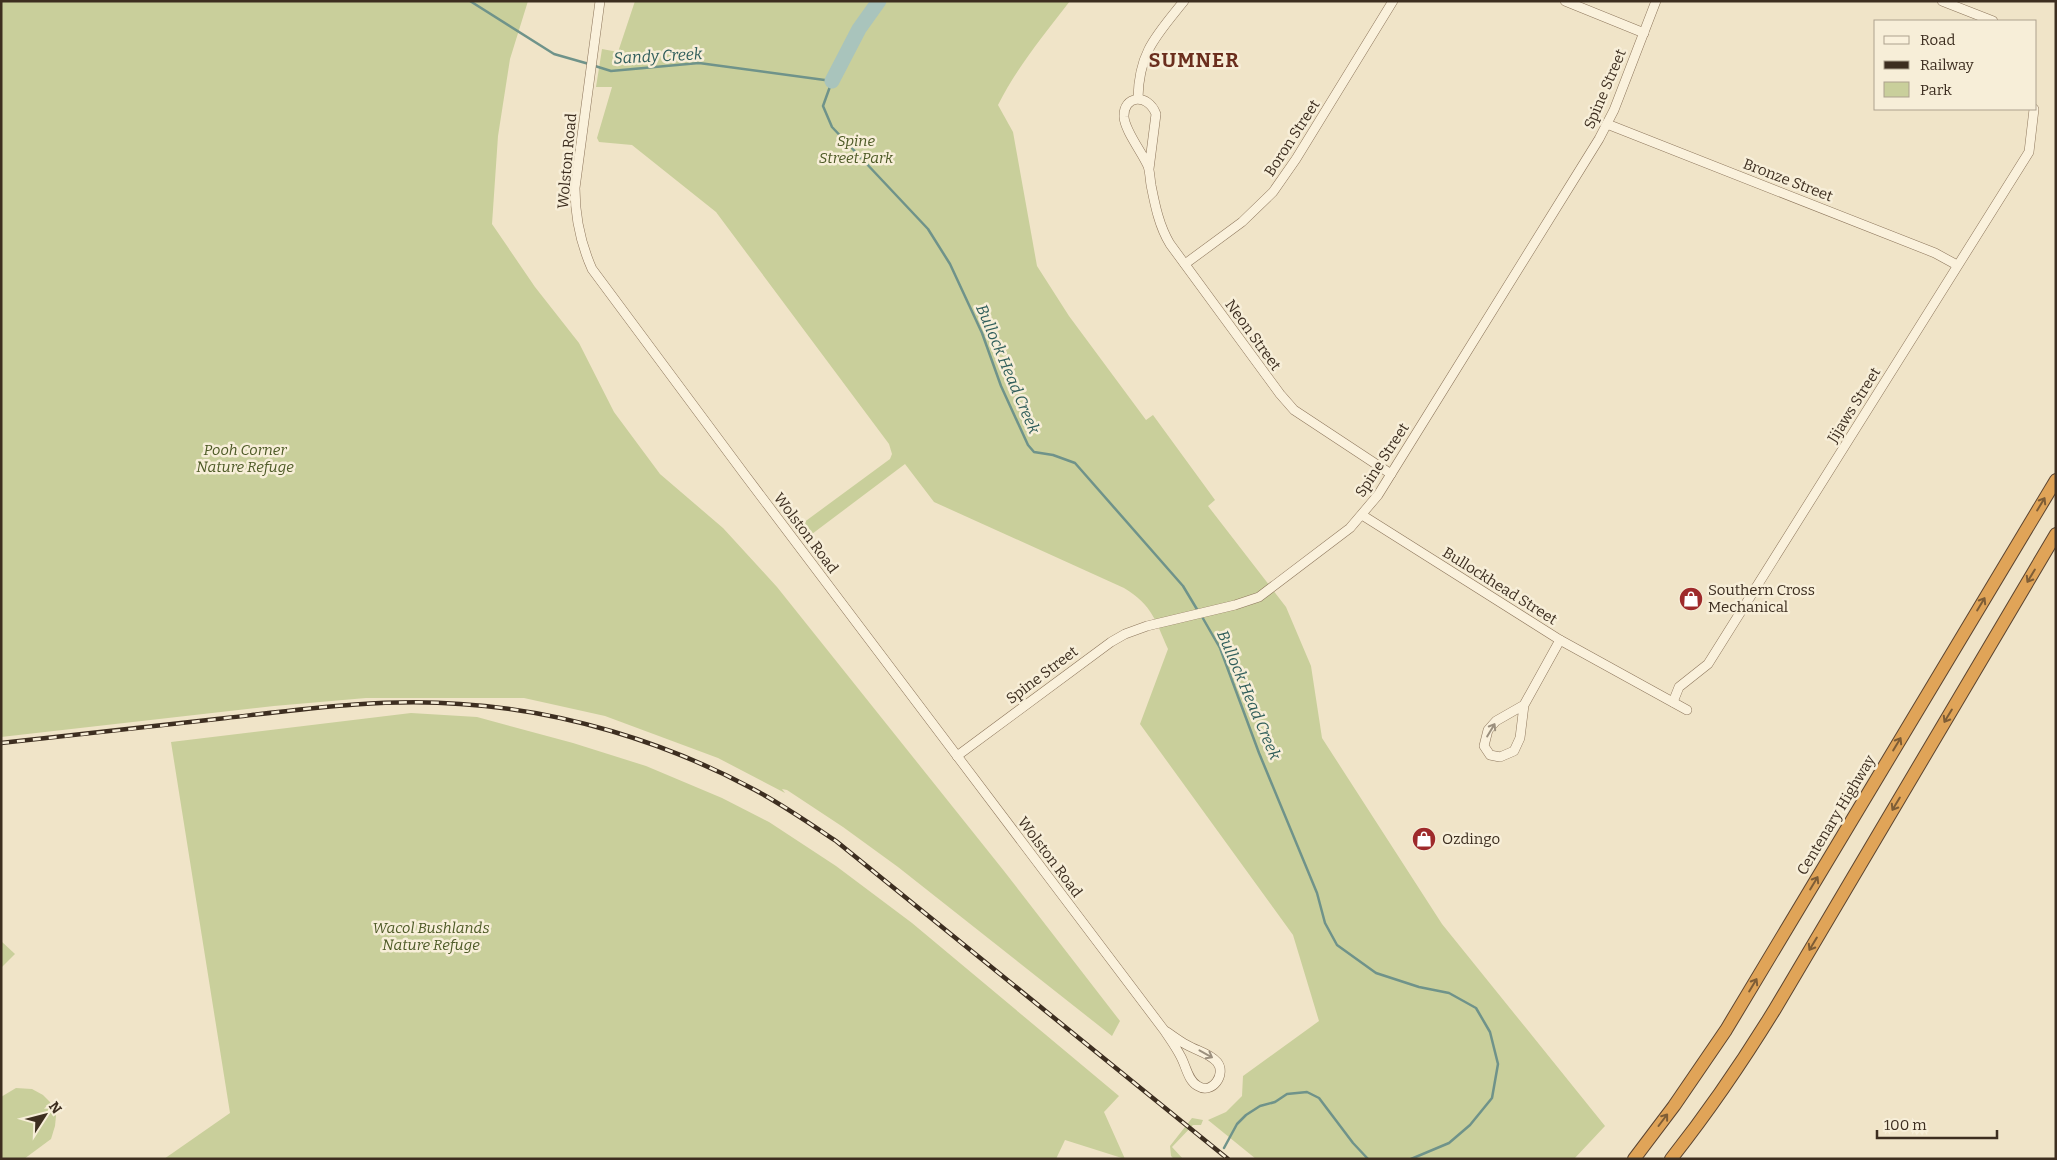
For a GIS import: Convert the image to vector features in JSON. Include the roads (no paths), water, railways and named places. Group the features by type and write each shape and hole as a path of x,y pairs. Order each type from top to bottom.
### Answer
{"highway":[{"name":"Centenary Highway","path":"1634,1159 1674,1106 1726,1030 2056,480"},
{"path":"1671,1159 1727,1082 1775,1010 2056,534"}],"street":[{"name":"Wolston Road","path":"600,1 577,172 575,202 579,234 592,269 1164,1030 1181,1057 1191,1080 1198,1087 1204,1088 1211,1087 1218,1081 1221,1074 1219,1064 1212,1057 1188,1046 1164,1030"},
{"path":"1138,98 1141,67 1147,50 1184,1"},
{"name":"Boron Street","path":"1185,264 1242,222 1273,192 1296,159 1393,1"},
{"path":"1565,1 1644,33"},
{"name":"Spine Street","path":"957,756 1107,644 1125,634 1172,619 1235,605 1259,597 1335,539 1362,515 1391,474 1607,124 1656,1"},
{"path":"1942,1 1991,20"},
{"name":"Neon Street","path":"1149,169 1156,114 1152,105 1138,98 1132,101 1125,109 1124,118 1128,129 1142,151 1149,169 1163,233 1280,394 1294,410 1391,474"},
{"name":"Jijaws Street","path":"1673,702 1680,687 1708,664 2029,152 2034,110"},
{"name":"Bronze Street","path":"1607,124 1935,253 1957,265"},
{"name":"Bullockhead Street","path":"1362,515 1560,640 1673,702"},
{"path":"1524,706 1496,721 1488,730 1484,746 1490,755 1500,757 1514,751 1520,738 1524,706 1560,640"},
{"path":"1673,702 1687,710"}],"waterway":[{"name":"Sandy Creek","path":"470,1 554,54 589,64"},
{"path":"832,81 859,29 879,1"},
{"name":"Bullock Head Creek","path":"595,66 611,71 699,63 832,81 823,106 832,127 928,229 950,264 982,333 1001,386 1028,445 1034,452 1053,455 1075,463 1183,586 1198,611"},
{"name":"Bullock Head Creek","path":"1201,615 1220,648 1259,753 1317,893 1325,923 1337,945 1376,973 1419,987 1449,993 1476,1008 1490,1032 1498,1064 1492,1098 1470,1125 1449,1143 1411,1159"},
{"name":"Bullock Head Creek","path":"1224,1148 1237,1124 1246,1115 1260,1106 1275,1102 1287,1094 1307,1092 1319,1098 1353,1143 1368,1159"}],"railway":[{"path":"1,743 314,708 402,702 498,707 536,713 612,731 649,743 686,757 755,790 836,841 1228,1159"}],"place":[{"name":"Southern Cross Mechanical","path":"1691,599"},
{"name":"Ozdingo","path":"1424,839"}],"district":[{"name":"SUMNER","path":"1194,60"}],"park label":[{"name":"Spine Street Park","path":"856,150"},
{"name":"Pooh Corner Nature Refuge","path":"245,458"},
{"name":"Wacol Bushlands Nature Refuge","path":"431,936"}]}
